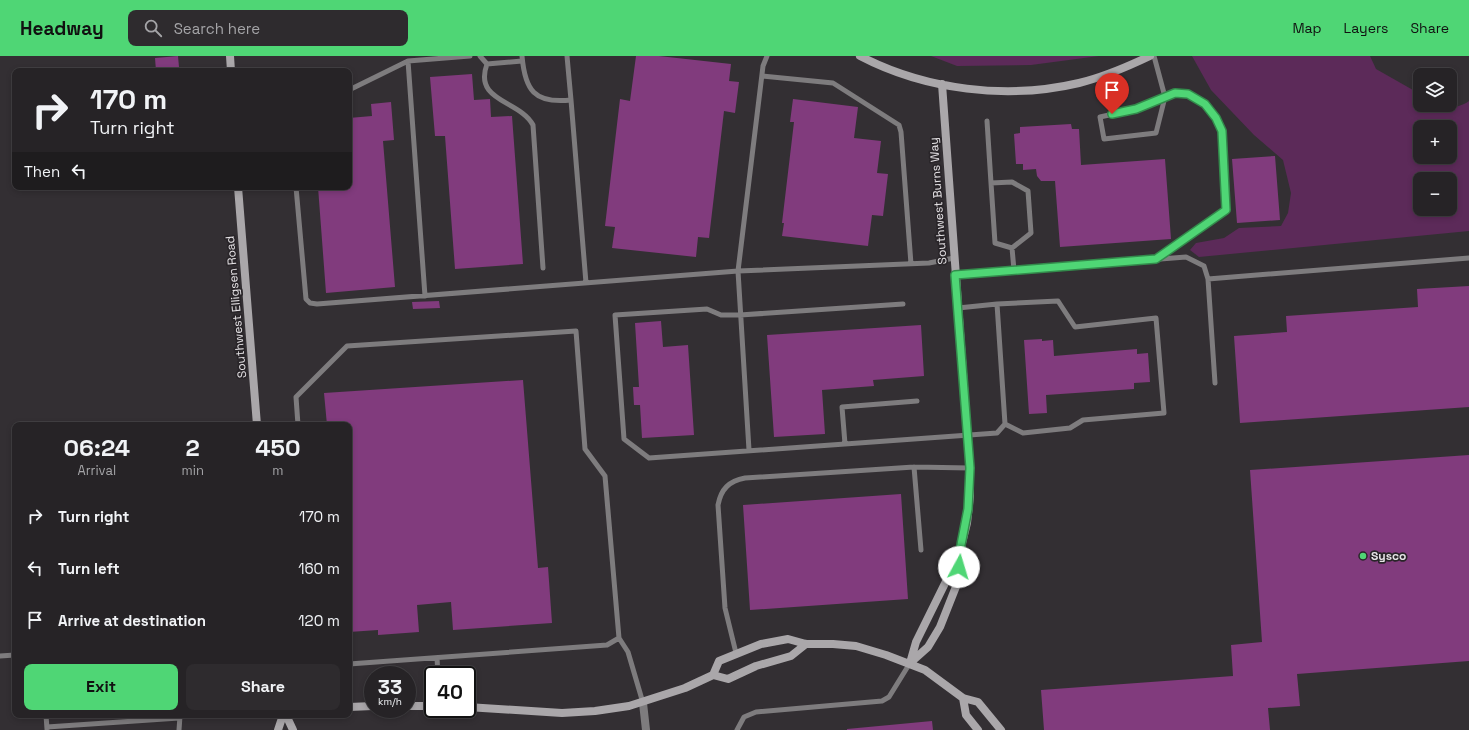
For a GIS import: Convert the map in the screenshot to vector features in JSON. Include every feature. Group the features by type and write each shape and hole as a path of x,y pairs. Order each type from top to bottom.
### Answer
{"street":[{"path":"230,56 231,68"},
{"path":"860,56 890,71 942,84 965,88 1011,90 1062,86 1102,76 1150,56"},
{"name":"Southwest Burns Way","path":"910,663 916,642 959,555 967,523 970,468 942,84"},
{"name":"Southwest Elligsen Road","path":"238,190 257,422"},
{"name":"Southwest Burns Way","path":"910,663 928,647 940,627 959,579 959,555"},
{"path":"476,708 562,713 595,711 643,703 685,688 713,675 720,661 736,653 761,644 788,638 806,644 856,646 910,663 937,678 963,698 978,702 1001,730"},
{"path":"713,675 728,679 756,666 791,656 806,644"},
{"path":"963,698 966,715 978,730"},
{"path":"643,703 646,730"},
{"path":"352,707 364,706"},
{"path":"278,730 284,718"},
{"path":"287,718 293,730"}],"lane":[{"path":"352,89 408,61 470,56"},
{"path":"480,56 487,64"},
{"path":"567,56 586,283"},
{"path":"749,450 738,271 762,76 767,57 760,56"},
{"path":"1154,56 1165,97 1156,133 1104,139 1100,117 1136,109 1165,97 1175,93 1188,94 1205,104 1216,118 1222,131 1226,210 1156,259"},
{"path":"487,64 522,59 524,76 528,86 536,94 544,99 557,102 571,100"},
{"path":"408,61 425,296"},
{"path":"487,64 483,75 484,84 490,93 530,118 533,125 543,268"},
{"path":"762,76 833,83 898,125 901,132 911,264"},
{"path":"987,122 995,243 1012,248"},
{"path":"991,184 1012,182 1028,191 1031,233 1012,248"},
{"path":"296,190 306,299 310,303 317,304 738,271 929,263 954,258"},
{"path":"1012,248 1014,270"},
{"path":"955,275 1186,257 1204,266 1208,279 1215,383"},
{"path":"1208,279 1469,258"},
{"path":"958,308 996,304 1058,301 1075,327 1156,318 1164,413 1083,420 1070,428 1022,433 1005,424"},
{"path":"903,304 740,315 721,315 707,309 615,315 624,439 649,458 997,433 1005,424 996,304"},
{"path":"298,422 296,397 348,346 576,331 586,449 605,476 619,638 628,652 643,703"},
{"path":"845,444 842,407 917,401"},
{"path":"914,467 921,550"},
{"path":"736,653 725,608 718,505 724,490 736,480 745,478 914,467 970,468"},
{"path":"352,664 607,645 619,638"},
{"path":"0,656 12,655"},
{"path":"437,658 437,666"},
{"path":"737,730 744,717 756,712 882,701 889,696 910,663"},
{"path":"46,718 47,728 158,718"},
{"path":"180,718 180,730"}],"shaded area":[{"path":"931,56 1099,56 1031,65 957,66"},
{"path":"1192,56 1370,56 1376,69 1413,90 1413,112 1457,112 1457,106 1469,101 1469,231 1199,257 1190,250 1196,243 1224,238 1239,228 1281,226 1288,213 1291,193 1283,160 1254,135 1211,90"}],"building":[{"path":"178,56 179,67 156,68 155,58"},
{"path":"636,56 659,56 731,64 729,81 739,82 735,113 724,111 709,238 698,237 696,257 612,248 615,227 605,226 620,99 630,101"},
{"path":"472,74 474,100 490,99 491,117 512,116 523,264 455,269 445,136 435,136 430,77"},
{"path":"793,99 858,107 854,138 881,141 877,173 888,174 883,216 872,215 868,246 782,236 784,223 782,223 794,122 790,122"},
{"path":"391,102 394,140 383,141 395,287 326,293 318,190 352,190 352,118 372,116 371,104"},
{"path":"1071,124 1072,129 1079,129 1081,165 1165,159 1171,239 1060,247 1055,181 1041,181 1037,176 1036,169 1023,170 1023,164 1016,164 1014,134 1020,133 1020,127"},
{"path":"1275,156 1280,220 1237,223 1232,159"},
{"path":"1469,286 1469,407 1240,423 1234,336 1287,332 1286,316 1418,307 1417,289"},
{"path":"439,301 440,308 413,309 412,302"},
{"path":"661,321 663,347 688,345 694,435 642,438 640,405 634,405 633,387 639,387 635,323"},
{"path":"921,325 924,376 873,380 874,386 822,390 825,434 774,437 767,335"},
{"path":"1042,339 1042,341 1053,340 1054,356 1137,349 1137,354 1148,353 1150,382 1134,383 1134,389 1046,395 1047,413 1029,414 1024,340"},
{"path":"523,380 538,568 548,567 552,623 453,630 451,602 417,605 419,632 378,635 378,630 352,632 352,422 327,422 324,393"},
{"name":"Sysco","path":"1469,455 1469,661 1297,674 1300,706 1268,708 1270,730 1044,730 1041,690 1233,676 1231,645 1262,642 1250,470"},
{"path":"901,494 908,599 750,610 743,505"},
{"path":"932,721 933,730 847,730 847,729"}],"place":[{"name":"Sysco","path":"1363,556"}],"route":[{"path":"959,567 959,555 967,523 970,496 970,468 955,275 1156,259 1226,210 1222,131 1216,118 1205,104 1188,94 1175,93 1136,109 1112,114"}]}
